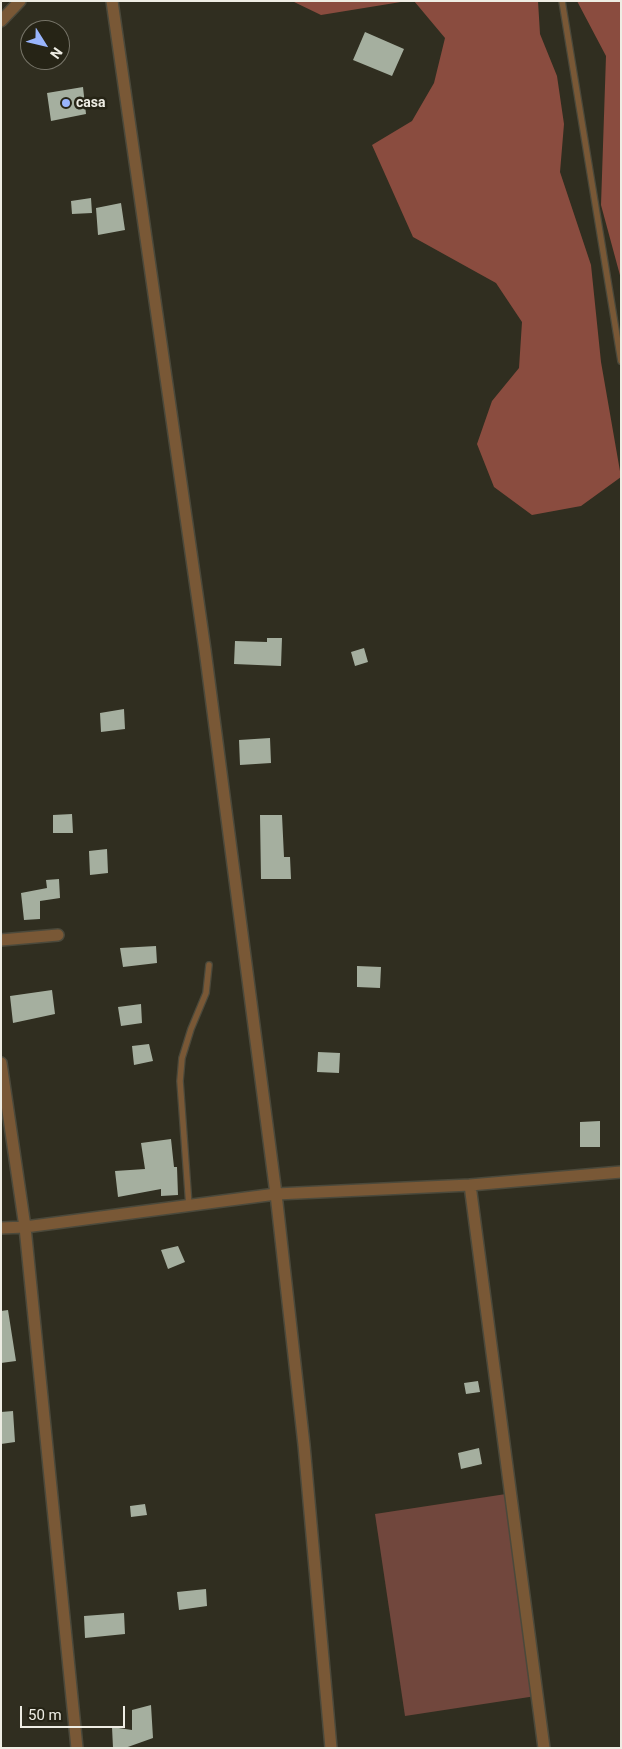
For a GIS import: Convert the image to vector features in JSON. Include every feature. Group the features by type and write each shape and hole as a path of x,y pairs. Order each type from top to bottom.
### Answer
{"street":[{"path":"1,21 20,1"},
{"path":"112,1 206,660 276,1194 304,1445 331,1748"},
{"path":"1,940 58,935"},
{"path":"1,1063 25,1227 77,1748"},
{"path":"1,1228 25,1227 276,1194 470,1185 621,1172"},
{"path":"470,1185 544,1748"}],"lane":[{"path":"562,1 621,361"},
{"path":"189,1206 180,1081 182,1058 191,1029 206,993 209,965"}],"shaded area":[{"path":"292,1 407,1 321,15"},
{"path":"414,1 538,1 540,34 557,76 564,124 560,172 591,265 601,362 621,477 581,506 532,515 494,487 477,444 492,401 519,368 522,322 496,283 413,237 372,145 412,121 434,83 445,38"},
{"path":"577,1 621,1 621,279 601,205 606,56"},
{"path":"506,1494 536,1696 405,1716 375,1514"}],"building":[{"path":"365,32 404,49 392,76 353,60"},
{"name":"casa","path":"83,87 86,114 51,121 47,93"},
{"path":"91,198 92,213 72,214 71,201"},
{"path":"121,203 125,230 98,235 96,208"},
{"path":"267,638 282,638 281,666 234,664 235,641 267,642"},
{"path":"364,648 368,662 355,666 351,652"},
{"path":"124,709 125,729 101,732 100,713"},
{"path":"270,738 271,763 240,765 239,740"},
{"path":"72,814 73,833 53,833 53,815"},
{"path":"260,815 282,815 284,857 290,857 291,879 261,879"},
{"path":"107,849 108,873 90,875 89,851"},
{"path":"59,879 60,898 40,901 40,919 24,920 21,893 47,888 46,880"},
{"path":"156,946 157,963 123,967 120,948"},
{"path":"357,966 381,967 380,988 357,987"},
{"path":"52,990 55,1014 13,1023 10,996"},
{"path":"141,1004 142,1023 121,1026 118,1007"},
{"path":"149,1044 153,1061 134,1065 132,1046"},
{"path":"318,1052 340,1053 339,1073 317,1072"},
{"path":"600,1121 600,1147 580,1147 580,1122"},
{"path":"171,1139 174,1167 177,1167 178,1195 161,1196 161,1189 118,1197 115,1171 145,1169 141,1143"},
{"path":"178,1246 185,1262 168,1269 161,1250"},
{"path":"8,1310 16,1361 1,1363 1,1311"},
{"path":"478,1381 480,1392 466,1394 464,1383"},
{"path":"13,1411 15,1442 1,1444 1,1412"},
{"path":"479,1448 482,1464 461,1469 458,1453"},
{"path":"145,1504 147,1515 131,1517 130,1506"},
{"path":"206,1589 207,1606 179,1610 177,1592"},
{"path":"124,1613 125,1634 85,1638 84,1616"},
{"path":"151,1705 153,1738 125,1748 113,1748 112,1727 132,1730 132,1710"}],"place":[{"name":"casa","path":"66,103"}]}
